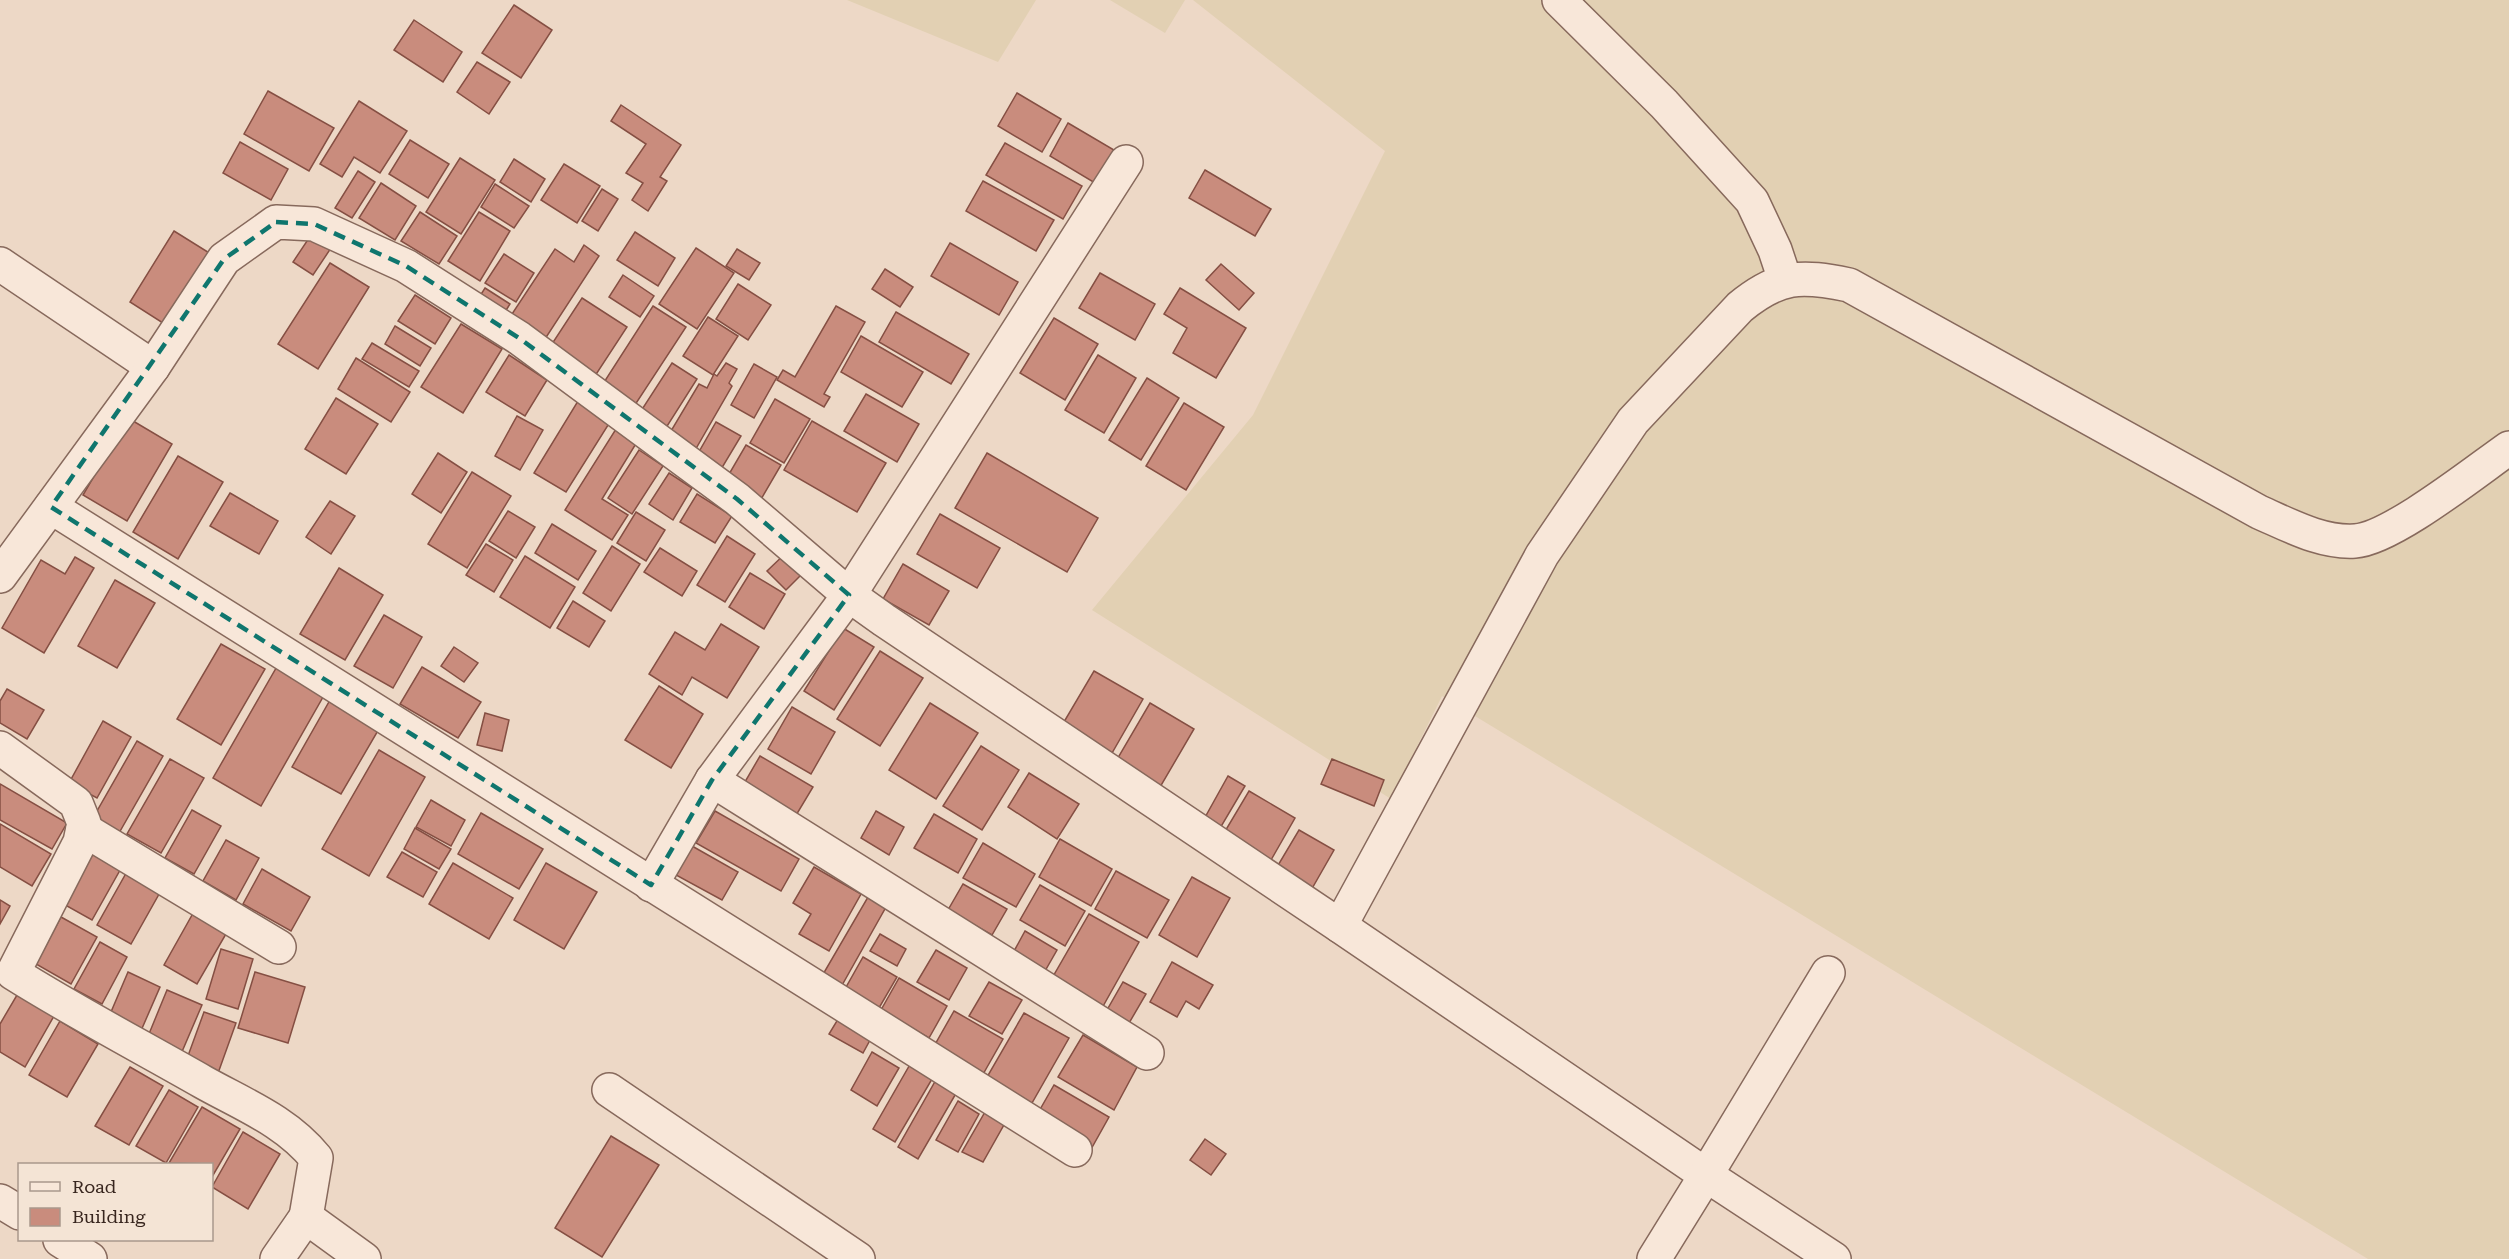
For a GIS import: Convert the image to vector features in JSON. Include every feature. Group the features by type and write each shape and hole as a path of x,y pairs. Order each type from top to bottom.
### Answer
{"street":[{"path":"1559,0 1664,104 1752,201 1775,250 1785,280"},
{"path":"651,885 712,780 849,596 1126,162"},
{"path":"0,576 153,367 224,259 276,222 314,224 406,266 519,338 737,499 849,596 1834,1259"},
{"path":"0,264 153,367"},
{"path":"1340,926 1542,555 1633,421 1740,307 1759,292 1785,280 1816,278 1849,285 2259,512 2319,538 2356,541 2393,528 2509,448"},
{"path":"51,507 1075,1150"},
{"path":"0,748 76,803 84,823 80,842 11,951 13,973 261,1112 301,1140 316,1158 306,1218 277,1259"},
{"path":"712,780 1147,1053"},
{"path":"83,829 279,947"},
{"path":"1654,1259 1828,973"},
{"path":"609,1090 858,1259"},
{"path":"0,1201 18,1213"},
{"path":"306,1218 364,1259"},
{"path":"63,1241 90,1259"}],"highlighted area":[{"path":"276,222 314,224 406,266 519,338 737,499 849,595 712,780 651,885 51,507 224,259"}],"shaded area":[{"path":"847,0 1036,0 998,62"},
{"path":"1110,0 1185,0 1165,33"},
{"path":"1193,0 2509,0 2509,1259 2368,1259 1442,696 1391,799 1092,610 1253,415 1385,151"}],"building":[{"path":"514,5 552,30 521,78 482,53"},
{"path":"414,20 462,52 443,82 394,50"},
{"path":"477,62 510,82 489,114 457,92"},
{"path":"268,91 334,128 309,171 244,134"},
{"path":"1017,93 1061,119 1042,152 998,126"},
{"path":"359,101 407,131 380,173 354,157 342,177 320,164"},
{"path":"621,105 681,145 660,177 667,181 648,211 632,200 643,183 626,173 646,144 611,121"},
{"path":"1068,123 1114,150 1095,183 1050,156"},
{"path":"410,140 449,164 428,198 389,174"},
{"path":"240,142 288,169 271,200 223,173"},
{"path":"1005,143 1082,186 1063,219 986,175"},
{"path":"460,158 495,180 461,234 426,212"},
{"path":"514,159 545,179 531,202 500,182"},
{"path":"564,164 600,186 577,223 541,200"},
{"path":"1205,170 1271,209 1255,236 1189,198"},
{"path":"358,171 375,182 352,218 335,208"},
{"path":"983,181 1054,220 1036,251 966,211"},
{"path":"381,183 416,206 395,240 359,218"},
{"path":"495,184 529,206 514,228 481,207"},
{"path":"602,189 618,199 598,231 582,221"},
{"path":"420,212 457,236 439,264 401,241"},
{"path":"479,212 510,231 480,281 448,261"},
{"path":"174,231 211,254 166,325 130,302"},
{"path":"635,232 675,258 658,286 617,260"},
{"path":"311,235 331,248 313,275 293,262"},
{"path":"950,243 1018,282 999,315 931,276"},
{"path":"584,245 599,256 545,339 510,317 555,249 574,262"},
{"path":"696,248 734,273 697,329 659,304"},
{"path":"737,249 760,263 749,280 726,266"},
{"path":"504,254 534,273 516,302 485,283"},
{"path":"330,263 369,287 318,369 278,344"},
{"path":"1221,264 1254,293 1239,310 1206,280"},
{"path":"885,269 913,287 900,307 872,289"},
{"path":"1100,273 1155,304 1135,340 1079,308"},
{"path":"623,275 654,296 640,317 609,297"},
{"path":"738,284 771,305 748,340 716,319"},
{"path":"485,288 510,304 503,315 478,299"},
{"path":"1180,288 1246,328 1216,378 1173,353 1187,328 1164,314"},
{"path":"415,295 451,318 435,344 398,321"},
{"path":"582,298 627,327 593,379 548,350"},
{"path":"653,306 686,327 631,411 599,390"},
{"path":"836,306 865,322 824,394 830,397 824,407 777,380 783,370 795,377"},
{"path":"896,312 969,354 951,384 879,342"},
{"path":"708,317 738,336 713,375 683,356"},
{"path":"1054,318 1098,344 1065,400 1020,373"},
{"path":"461,324 502,349 463,413 421,387"},
{"path":"395,326 431,348 420,366 385,344"},
{"path":"861,336 923,372 902,407 841,372"},
{"path":"372,343 419,371 409,387 362,359"},
{"path":"509,355 547,380 525,416 486,392"},
{"path":"1098,355 1136,378 1104,433 1065,410"},
{"path":"356,358 410,392 391,422 338,389"},
{"path":"672,363 697,379 664,431 639,414"},
{"path":"726,363 737,369 729,383 732,386 694,452 668,436 699,384 707,388 714,374 717,376"},
{"path":"754,364 777,377 754,418 731,405"},
{"path":"1147,378 1179,398 1141,460 1109,440"},
{"path":"866,394 919,424 897,462 844,431"},
{"path":"336,398 378,424 346,474 305,449"},
{"path":"775,399 810,419 784,463 750,443"},
{"path":"578,401 610,422 566,492 534,473"},
{"path":"1184,403 1224,427 1186,490 1146,466"},
{"path":"517,416 543,430 520,470 495,456"},
{"path":"128,418 172,444 127,521 83,495"},
{"path":"812,421 886,463 857,512 784,470"},
{"path":"716,422 741,436 720,471 696,457"},
{"path":"616,429 637,442 602,499 628,515 612,540 565,510"},
{"path":"746,445 781,465 760,501 725,481"},
{"path":"639,450 663,466 632,514 608,498"},
{"path":"438,453 467,472 441,513 412,494"},
{"path":"987,453 1098,518 1067,572 955,508"},
{"path":"178,456 223,482 178,559 133,532"},
{"path":"472,472 511,496 467,568 428,544"},
{"path":"669,473 692,488 673,520 649,504"},
{"path":"230,493 278,521 259,554 210,526"},
{"path":"697,494 732,516 715,543 680,522"},
{"path":"330,501 355,516 331,554 306,537"},
{"path":"508,511 535,527 516,558 489,541"},
{"path":"636,512 665,530 646,561 617,543"},
{"path":"940,514 1000,548 977,588 917,554"},
{"path":"552,524 596,551 578,580 535,553"},
{"path":"727,536 755,554 725,602 697,585"},
{"path":"486,544 513,560 494,592 466,575"},
{"path":"612,546 640,564 611,611 583,593"},
{"path":"660,548 697,571 682,596 644,572"},
{"path":"789,550 807,569 786,590 767,571"},
{"path":"525,556 575,587 550,628 500,597"},
{"path":"75,557 94,568 44,653 2,628 41,560 65,574"},
{"path":"903,564 949,591 929,625 883,599"},
{"path":"339,568 383,595 345,660 300,634"},
{"path":"750,573 785,594 764,629 729,607"},
{"path":"115,580 155,603 117,668 78,646"},
{"path":"573,601 605,621 589,647 557,628"},
{"path":"384,615 422,637 393,688 354,666"},
{"path":"721,624 759,647 727,698 692,677 682,695 649,674 675,632 705,650"},
{"path":"843,628 874,647 834,710 804,691"},
{"path":"221,644 265,669 221,745 177,719"},
{"path":"454,647 478,663 464,682 441,666"},
{"path":"880,651 923,678 880,746 837,719"},
{"path":"279,663 327,690 261,806 213,778"},
{"path":"422,667 481,702 458,738 400,704"},
{"path":"1094,671 1143,699 1108,760 1058,732"},
{"path":"659,686 703,714 671,768 625,740"},
{"path":"7,689 44,710 27,739 0,723 0,701"},
{"path":"334,693 383,722 341,794 292,767"},
{"path":"930,703 978,733 936,799 889,770"},
{"path":"1150,703 1194,729 1156,794 1112,768"},
{"path":"792,707 835,732 811,774 768,749"},
{"path":"485,713 509,720 502,751 477,745"},
{"path":"103,721 131,737 97,798 69,783"},
{"path":"137,741 163,756 119,833 93,818"},
{"path":"981,746 1019,770 982,830 943,806"},
{"path":"379,750 425,777 369,876 322,849"},
{"path":"760,756 813,787 795,817 742,787"},
{"path":"170,759 204,778 161,853 127,834"},
{"path":"1332,759 1384,780 1374,806 1321,784"},
{"path":"1029,773 1079,804 1057,839 1008,807"},
{"path":"1228,776 1245,786 1219,830 1203,821"},
{"path":"0,784 67,823 52,849 0,820"},
{"path":"1249,791 1295,818 1271,860 1224,833"},
{"path":"431,800 465,820 451,846 416,827"},
{"path":"192,810 221,826 194,874 165,858"},
{"path":"715,811 799,859 781,891 696,843"},
{"path":"876,811 904,827 889,855 861,838"},
{"path":"481,813 543,849 519,889 458,854"},
{"path":"934,814 977,839 958,873 914,848"},
{"path":"0,824 51,854 32,886 0,867"},
{"path":"415,828 451,849 439,869 404,849"},
{"path":"1299,830 1334,850 1310,892 1274,872"},
{"path":"1060,839 1112,869 1091,906 1039,877"},
{"path":"226,840 259,858 236,900 203,881"},
{"path":"983,843 1035,874 1016,907 963,878"},
{"path":"90,844 124,863 92,920 58,901"},
{"path":"692,846 738,872 722,900 676,875"},
{"path":"402,852 437,872 423,897 387,877"},
{"path":"453,863 513,898 489,939 429,904"},
{"path":"546,863 597,892 564,949 514,920"},
{"path":"814,867 861,894 829,951 799,934 811,914 793,903"},
{"path":"129,868 163,887 131,944 97,925"},
{"path":"262,869 310,897 291,931 243,904"},
{"path":"1116,871 1169,900 1147,938 1095,909"},
{"path":"1192,877 1230,898 1197,957 1159,935"},
{"path":"963,884 1007,909 992,935 948,910"},
{"path":"1040,885 1085,911 1065,946 1020,920"},
{"path":"868,897 886,907 841,987 822,976"},
{"path":"0,900 10,906 0,924"},
{"path":"196,908 230,927 197,984 164,965"},
{"path":"1089,914 1139,942 1102,1008 1051,980"},
{"path":"61,917 97,937 71,984 36,964"},
{"path":"1025,931 1057,950 1045,971 1013,953"},
{"path":"880,934 906,949 897,966 870,951"},
{"path":"100,942 127,957 102,1004 74,989"},
{"path":"221,949 253,959 238,1009 206,999"},
{"path":"936,950 967,968 949,1000 917,982"},
{"path":"863,957 897,977 879,1008 845,989"},
{"path":"1172,962 1213,985 1199,1009 1186,1001 1177,1017 1150,1002"},
{"path":"128,972 160,987 140,1033 108,1019"},
{"path":"255,972 305,987 288,1043 238,1028"},
{"path":"899,978 947,1006 929,1038 881,1010"},
{"path":"989,982 1022,1000 1002,1034 969,1016"},
{"path":"1123,982 1146,994 1125,1030 1103,1017"},
{"path":"167,990 202,1005 178,1061 144,1046"},
{"path":"17,995 54,1016 25,1067 0,1052 0,1024"},
{"path":"843,1011 876,1029 863,1053 829,1034"},
{"path":"954,1011 1003,1039 982,1076 933,1048"},
{"path":"204,1012 236,1023 217,1076 185,1064"},
{"path":"1024,1013 1069,1038 1028,1110 983,1084"},
{"path":"60,1021 98,1044 67,1097 29,1075"},
{"path":"1083,1035 1137,1067 1114,1110 1058,1077"},
{"path":"872,1052 899,1068 877,1106 851,1090"},
{"path":"912,1061 935,1074 895,1142 873,1129"},
{"path":"130,1067 163,1086 129,1145 95,1126"},
{"path":"937,1078 958,1090 918,1159 898,1147"},
{"path":"1054,1085 1109,1117 1090,1151 1034,1120"},
{"path":"169,1090 198,1107 166,1163 136,1146"},
{"path":"958,1101 979,1114 958,1152 936,1140"},
{"path":"202,1107 240,1129 213,1175 213,1163 169,1163"},
{"path":"985,1112 1005,1123 983,1162 962,1152"},
{"path":"243,1132 280,1154 248,1209 213,1188"},
{"path":"611,1136 659,1165 602,1257 555,1228"},
{"path":"1205,1139 1226,1154 1211,1175 1190,1160"}]}
